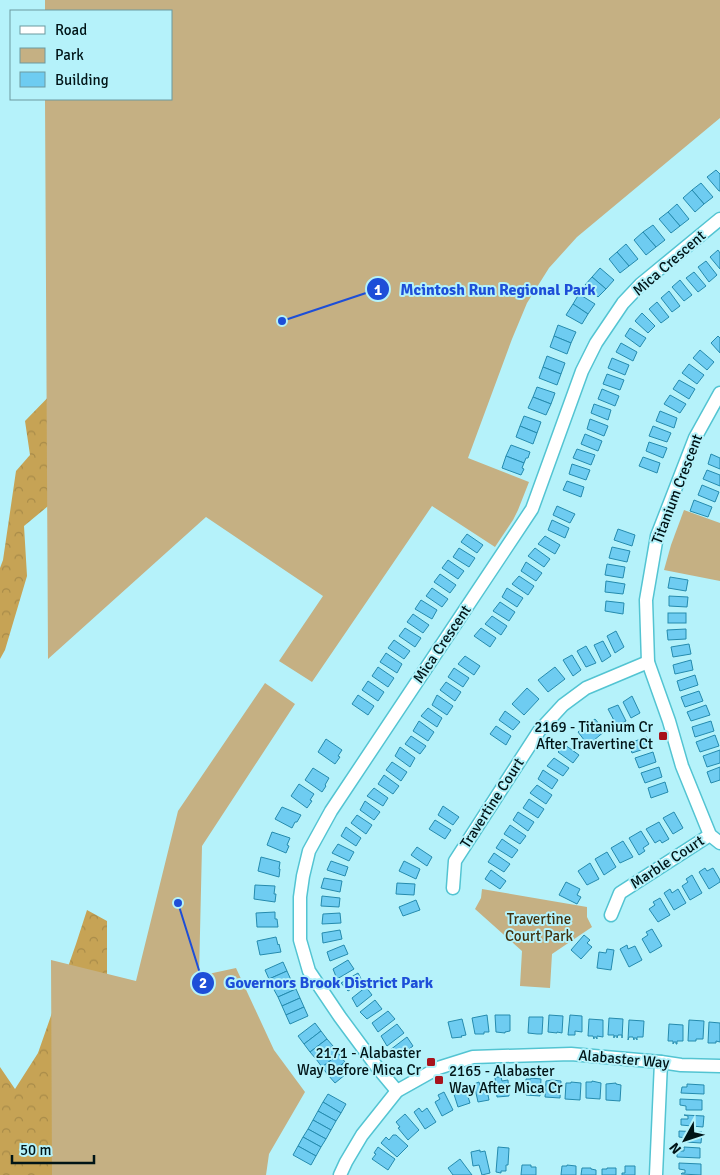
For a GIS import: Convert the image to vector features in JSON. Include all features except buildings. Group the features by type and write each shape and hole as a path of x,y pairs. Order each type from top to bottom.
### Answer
{"street":[{"name":"Mica Crescent","path":"397,1091 340,1018 309,971 300,940 300,897 309,851 331,811 532,509 582,372 596,344 624,303 641,284 720,220"},
{"name":"Titanium Crescent","path":"720,393 695,438 656,536 646,600 648,662 669,721 682,766 710,835 720,844"},
{"name":"Travertine Court","path":"453,888 455,861 539,731 562,705 586,688 648,662"},
{"name":"Marble Court","path":"611,915 620,893 710,835"},
{"name":"Alabaster Way","path":"340,1175 362,1136 397,1091 438,1068 473,1056 571,1054 681,1065 720,1066"},
{"path":"656,1175 661,1062"}],"green space":[{"path":"45,0 720,0 720,118 577,237 549,268 527,303 512,339 468,458 529,482 513,520 495,547 432,506 312,682 279,661 323,596 206,517 48,659 45,100 172,100 172,10 45,10"},
{"path":"60,385 65,492 24,526 27,576 5,650 0,659 0,568 3,560 16,471 30,455 25,421"},
{"path":"684,510 720,523 720,581 664,570"},
{"path":"265,683 295,704 202,846 199,976 236,968 274,1050 305,1092 269,1154 266,1175 52,1175 51,960 136,981 178,811"},
{"name":"Travertine Court Park","path":"482,889 587,907 587,917 592,927 552,954 550,988 520,986 522,951 475,909 481,898"},
{"path":"87,910 107,921 107,996 96,1175 0,1175 0,1067 15,1089 38,1053"}],"place":[{"name":"Mcintosh Run Regional Park","path":"282,321"},
{"name":"2169 - Titanium Cr After Travertine Ct","path":"663,736"},
{"name":"Governors Brook District Park","path":"178,903"},
{"name":"2171 - Alabaster Way Before Mica Cr","path":"431,1062"},
{"name":"2165 - Alabaster Way After Mica Cr","path":"439,1080"}]}
